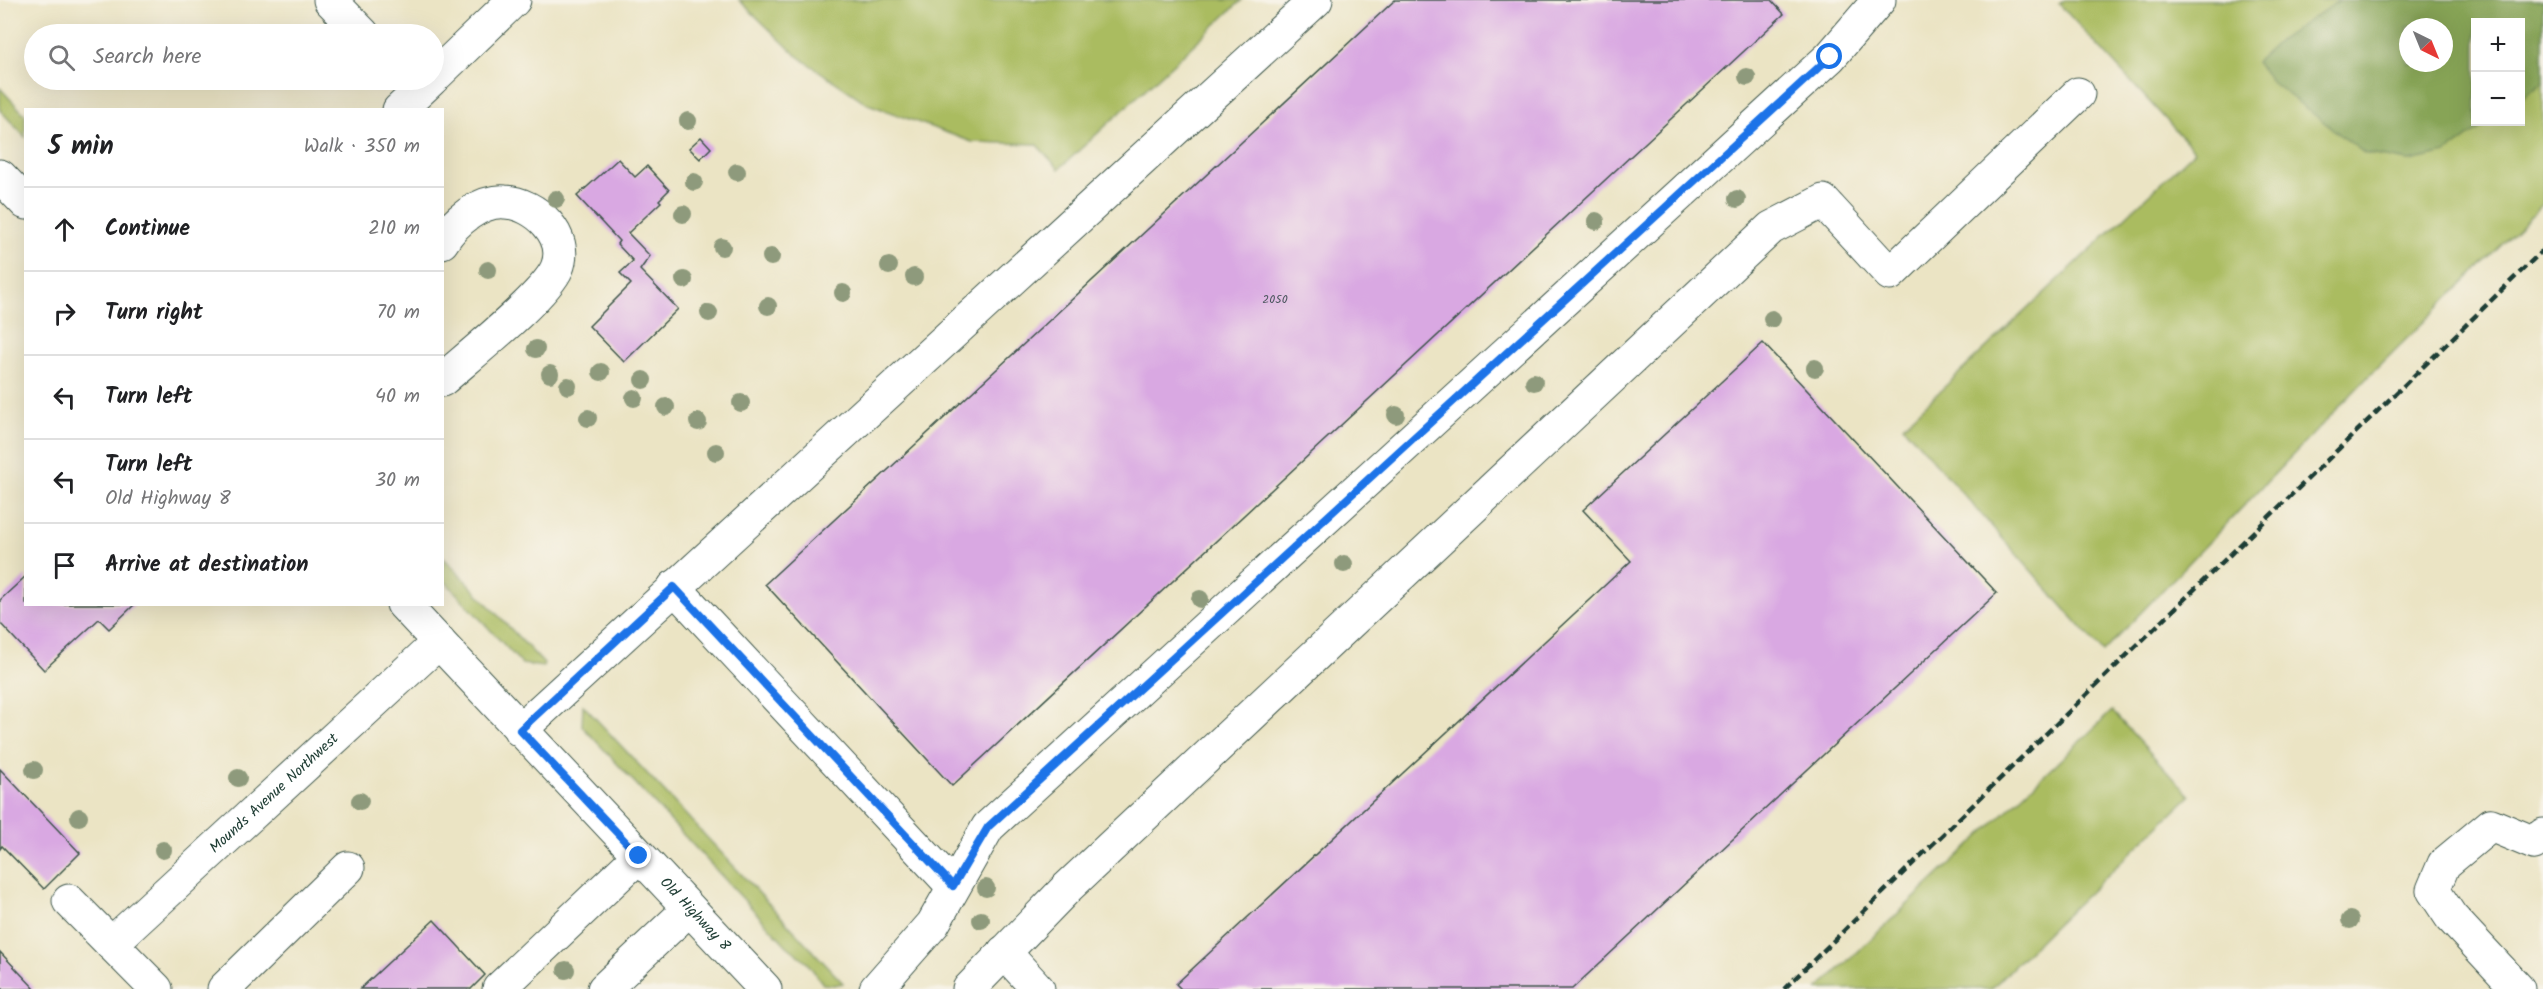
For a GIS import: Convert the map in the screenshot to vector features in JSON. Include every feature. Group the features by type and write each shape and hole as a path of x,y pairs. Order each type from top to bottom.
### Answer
{"street":[{"path":"330,0 353,24"},
{"path":"444,64 514,0"},
{"path":"520,730 1316,0"},
{"path":"876,989 933,924 988,827 1830,57 1879,0"},
{"path":"969,989 1085,871 1771,228 1823,201 1890,274 2079,94"},
{"path":"0,176 24,201"},
{"path":"444,239 451,228 478,208 504,201 524,206 541,217 554,232 561,249 557,268 541,291 444,378"},
{"path":"674,587 953,886"},
{"name":"Old Highway 8","path":"406,606 765,989"},
{"name":"Mounds Avenue Northwest","path":"111,944 439,642"},
{"path":"2518,989 2451,917 2433,890 2444,864 2491,825 2534,843 2543,835"},
{"path":"499,989 639,856"},
{"path":"224,989 348,868"},
{"path":"69,901 156,989"},
{"path":"604,989 689,909"},
{"path":"1004,952 1038,989"}],"green space":[{"path":"739,0 1242,0 1059,169 1036,144 972,142 868,104 797,56"},
{"path":"2065,0 2340,0 2280,40 2364,153 2408,161 2446,153 2483,126 2525,126 2525,95 2543,82 2543,204 2367,378 2103,652 1903,426 2195,151 2059,4"},
{"path":"2340,0 2543,0 2543,82 2525,95 2525,18 2471,18 2471,126 2483,126 2446,153 2409,161 2364,153 2272,82 2256,62 2280,40"},
{"path":"0,88 24,114 24,136 0,110"},
{"path":"444,558 544,664 543,667 522,664 444,580"},
{"path":"583,705 843,983 823,984 806,961 787,946 582,726"},
{"path":"2112,711 2190,796 1991,989 1818,989"}],"building":[{"path":"1395,0 1771,0 1784,14 952,786 765,584"},
{"path":"701,137 711,148 700,159 689,148"},
{"path":"618,159 635,177 647,166 669,190 659,200 661,202 628,233 650,256 640,270 678,309 624,362 589,326 631,284 620,273 633,261 617,244 619,241 577,196"},
{"path":"1763,343 1997,593 1572,989 1181,989 1176,984 1631,561 1583,510"},
{"path":"24,578 24,606 133,606 109,629 99,619 44,670 0,623 0,600"},
{"path":"0,769 80,853 44,889 2,846 0,849"},
{"path":"434,920 485,975 471,989 360,989"},
{"path":"0,952 35,989 0,989"}],"railway":[{"path":"1784,989 2543,250"}],"route":[{"path":"639,856 520,730 674,587 953,886 988,827 1830,57"}]}
